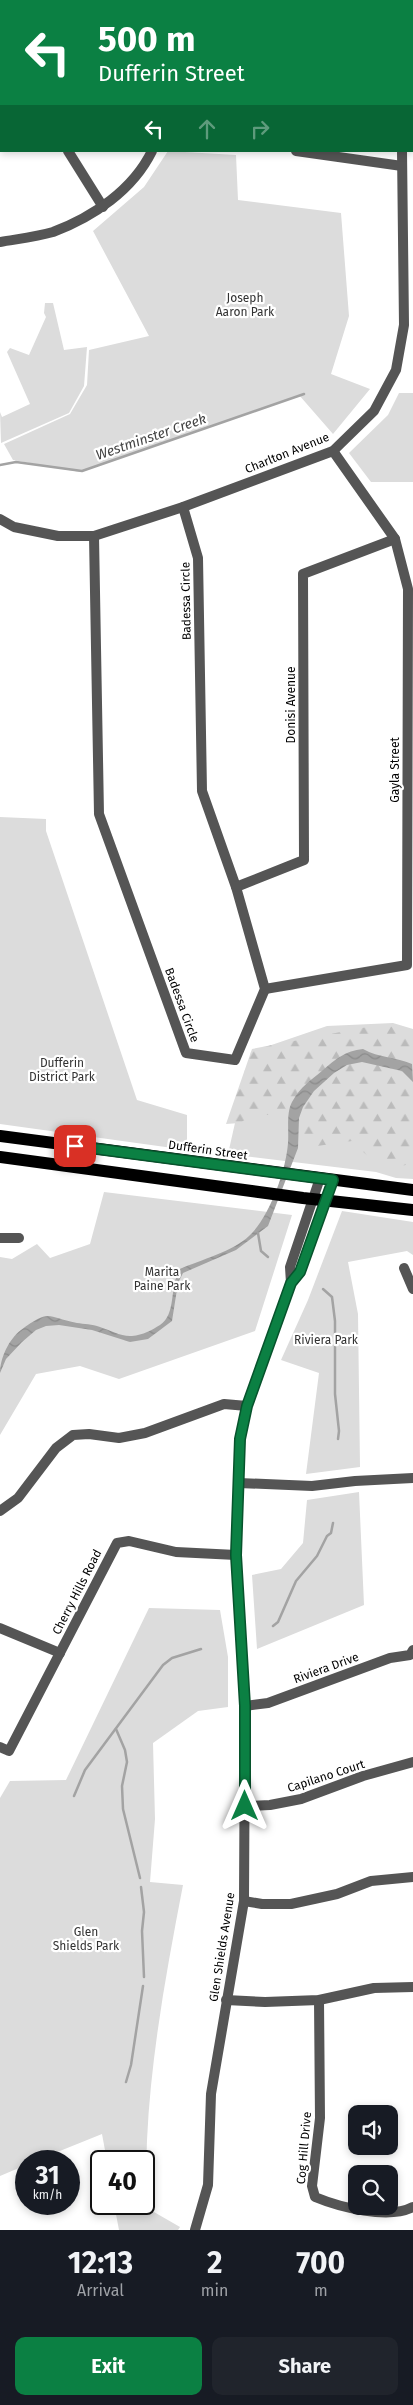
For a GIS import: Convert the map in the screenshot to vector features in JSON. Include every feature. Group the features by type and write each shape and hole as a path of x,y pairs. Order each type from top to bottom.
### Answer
{"main road":[{"name":"Dufferin Street","path":"0,1136 413,1190"},
{"path":"0,1156 319,1200 413,1210"}],"street":[{"path":"69,152 103,207"},
{"path":"0,242 53,232 103,207 143,169 152,152"},
{"path":"303,152 402,166"},
{"name":"Charlton Avenue","path":"0,518 14,527 58,536 94,536 183,507 333,451 374,411 396,370 404,325 402,152"},
{"name":"Gayla Street","path":"265,989 407,965 408,589 395,539 333,451"},
{"name":"Badessa Circle","path":"94,536 99,814 186,1053 234,1060 265,989 236,887 202,791 198,558 183,507"},
{"name":"Donisi Avenue","path":"236,887 304,860 303,574 395,539"},
{"name":"Glen Shields Avenue","path":"195,2230 208,2185 211,2094 244,1901 245,1706 236,1555 240,1439 247,1406 291,1283 290,1267 327,1179"},
{"path":"0,1238 20,1238"},
{"path":"404,1268 413,1289"},
{"path":"0,1511 18,1498 56,1448 73,1435 89,1434 119,1438 145,1433 224,1404 247,1406"},
{"path":"239,1483 312,1486 355,1481 413,1478"},
{"name":"Cherry Hills Road","path":"0,1747 10,1751 117,1543 129,1542 176,1552 236,1555"},
{"path":"0,1628 60,1653"},
{"name":"Riviera Drive","path":"245,1706 268,1703 390,1658 410,1655 413,1650"},
{"name":"Capilano Court","path":"245,1806 270,1805 301,1799 363,1776 413,1762"},
{"path":"244,1901 262,1904 291,1904 337,1894 371,1881 413,1877"},
{"path":"226,2000 265,2002 319,2000 374,1988 413,1987"},
{"name":"Cog Hill Drive","path":"319,2000 320,2118 312,2186 315,2196 330,2203 358,2210 404,2212 413,2207"}],"green space":[{"name":"Joseph Aaron Park","path":"167,152 236,155 238,200 341,213 349,316 331,374 370,389 333,434 299,395 80,472 13,460 4,444 70,414 87,385 89,350 149,336 93,231 144,187"},
{"path":"45,303 53,303 64,350 87,347 84,386 69,413 1,443 0,412 2,417 30,404 7,352 10,348 29,355 46,317 44,313"},
{"path":"399,393 413,393 413,482 371,482 349,453 388,415"},
{"name":"Dufferin District Park","path":"0,817 46,819 46,831 137,1100 187,1115 187,1150 0,1124"},
{"path":"393,1023 413,1029 413,1179 396,1178 376,1172 228,1154 251,1052 327,1026"},
{"path":"383,1024 413,1033 413,1125 407,1130 413,1144 412,1163 393,1167 379,1164 352,1141 317,1146 269,1115 253,1115 240,1123 226,1124 252,1049"},
{"name":"Marita Paine Park","path":"104,1192 292,1215 255,1331 119,1379 80,1366 36,1374 0,1435 0,1257 12,1259 37,1244 50,1258 90,1244"},
{"name":"Riviera Park","path":"342,1211 413,1222 413,1255 407,1251 348,1262 358,1314 360,1467 306,1474 319,1373 281,1360 308,1300"},
{"path":"359,1492 364,1605 257,1649 252,1575 281,1569 303,1543 307,1500"},
{"name":"Glen Shields Park","path":"149,1608 220,1610 228,1657 228,1707 198,1711 153,1743 155,1819 150,1882 183,1885 156,2043 149,2108 147,2150 105,2150 102,2134 62,2150 15,2150 15,2170 0,2176 0,1798 10,1781 66,1780"},
{"name":"Glen Shields Park","path":"155,2213 180,2227 178,2230 119,2230 116,2215 155,2215"}],"water":[{"path":"363,1049 412,1064 413,1082 402,1071 362,1062 347,1065 334,1073 314,1091 303,1107 299,1118 298,1148 268,1226 236,1250 183,1273 178,1283 172,1321 148,1339 130,1342 92,1330 59,1325 46,1326 36,1330 22,1342 6,1359 0,1373 3,1355 13,1338 31,1323 44,1317 49,1316 94,1325 128,1336 144,1333 160,1325 169,1314 175,1283 180,1269 235,1246 249,1236 263,1218 270,1206 284,1167 287,1154 290,1106 299,1092 337,1059 351,1052"}],"waterway":[{"name":"Westminster Creek","path":"0,465 16,462 82,471 304,394"},
{"path":"258,1233 261,1251 268,1257"},
{"path":"323,1289 332,1297 335,1321 335,1394 339,1431 338,1439"},
{"path":"273,1626 278,1622 296,1581 317,1556 327,1536 331,1533 333,1523"},
{"path":"74,1796 85,1770 163,1665 172,1658 201,1649"},
{"path":"116,1729 125,1750 127,1762 122,1786 123,1809 140,1878"},
{"path":"141,1887 144,1912 142,1931 144,1977"},
{"path":"126,2082 131,2065 143,1986"}],"route":[{"path":"75,1146 333,1180 300,1272 291,1283 266,1358 247,1406 240,1439 236,1555 245,1706 245,1806"}]}
